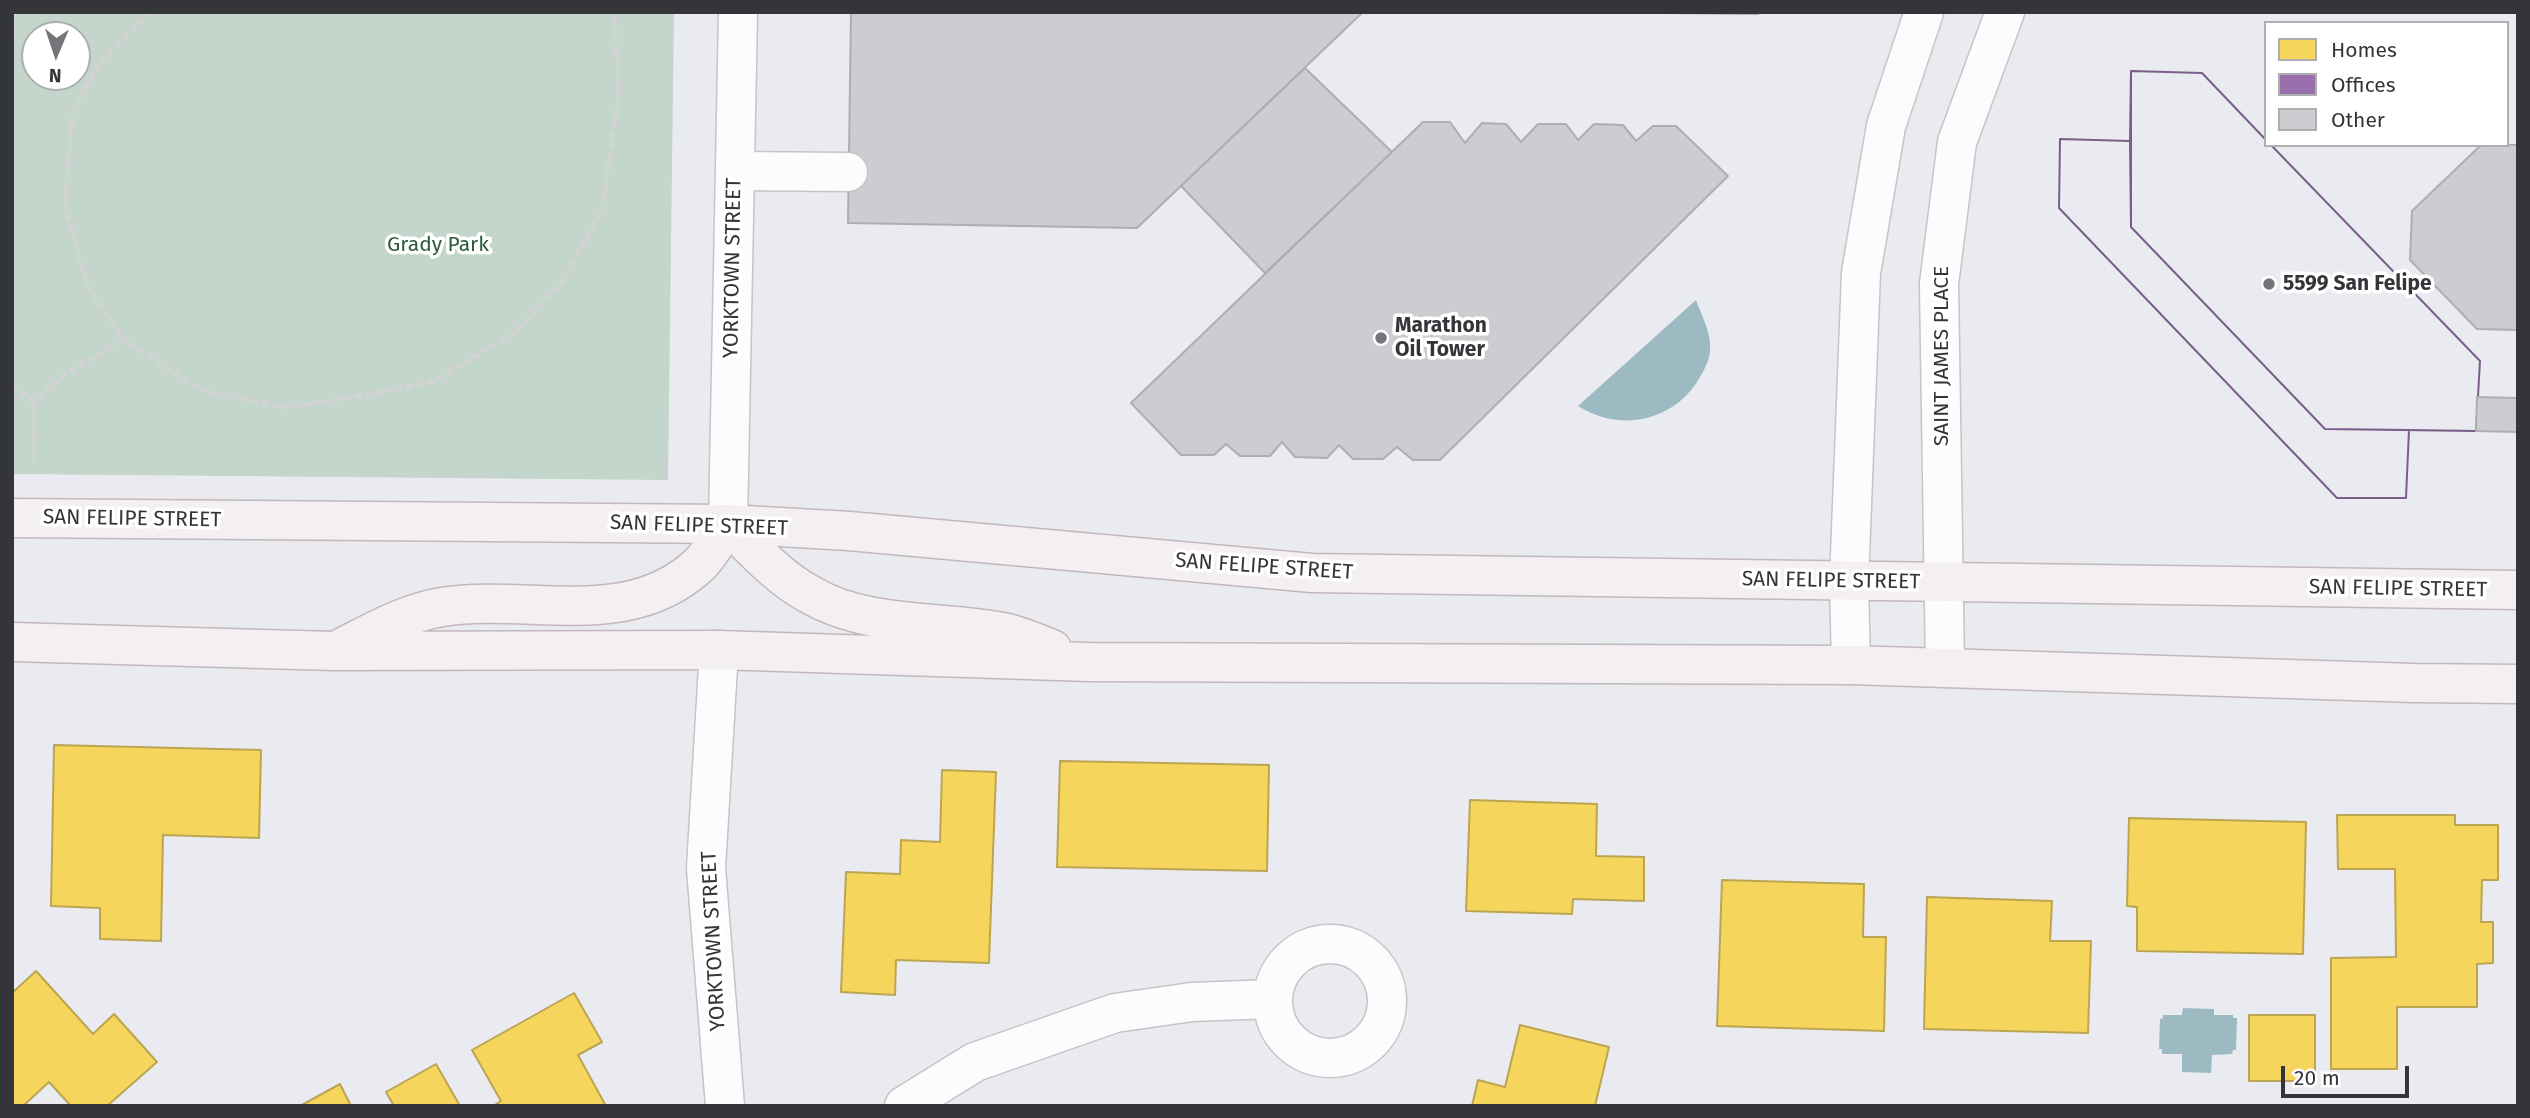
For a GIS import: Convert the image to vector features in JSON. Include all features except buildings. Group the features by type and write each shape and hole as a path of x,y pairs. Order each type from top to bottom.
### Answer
{"main road":[{"name":"SAN FELIPE STREET","path":"12,518 728,524 849,531 1312,573 2518,590"},
{"path":"335,651 407,615 444,607 607,606 642,599 672,586 701,562 728,524 765,561 809,595 847,610 895,620 1003,632 1089,662"},
{"path":"12,642 335,651 719,650 1089,662 1852,665 2518,684"}],"street":[{"name":"YORKTOWN STREET","path":"728,524 738,12"},
{"path":"1852,665 1849,582 1861,273 1886,126 1924,12"},
{"name":"SAINT JAMES PLACE","path":"1945,668 1939,284 1957,142 2005,12"},
{"path":"735,171 848,172"},
{"name":"YORKTOWN STREET","path":"719,650 706,868 725,1106"},
{"path":"904,1106 975,1062 1115,1013 1192,1003 1272,999"}],"path":[{"path":"12,50 15,12"},
{"path":"151,12 102,59 72,113 65,205 88,288 125,340 201,390 288,408 429,383 512,335 563,281 602,210 619,91 614,12"},
{"path":"33,460 34,402 65,374 125,340"},
{"path":"12,385 34,402"}],"green space":[{"name":"Grady Park","path":"12,12 674,12 668,480 12,474"}],"water":[{"path":"1696,300 1708,332 1710,352 1703,372 1686,396 1659,414 1643,419 1610,419 1578,406"},
{"path":"2183,1008 2214,1009 2214,1015 2233,1015 2233,1018 2237,1018 2236,1050 2233,1050 2232,1054 2212,1055 2211,1073 2182,1072 2182,1054 2162,1054 2162,1049 2159,1049 2160,1019 2163,1015 2182,1015"}],"place":[{"name":"5599 San Felipe","path":"2269,284"},
{"name":"Marathon Oil Tower","path":"1381,338"}]}
